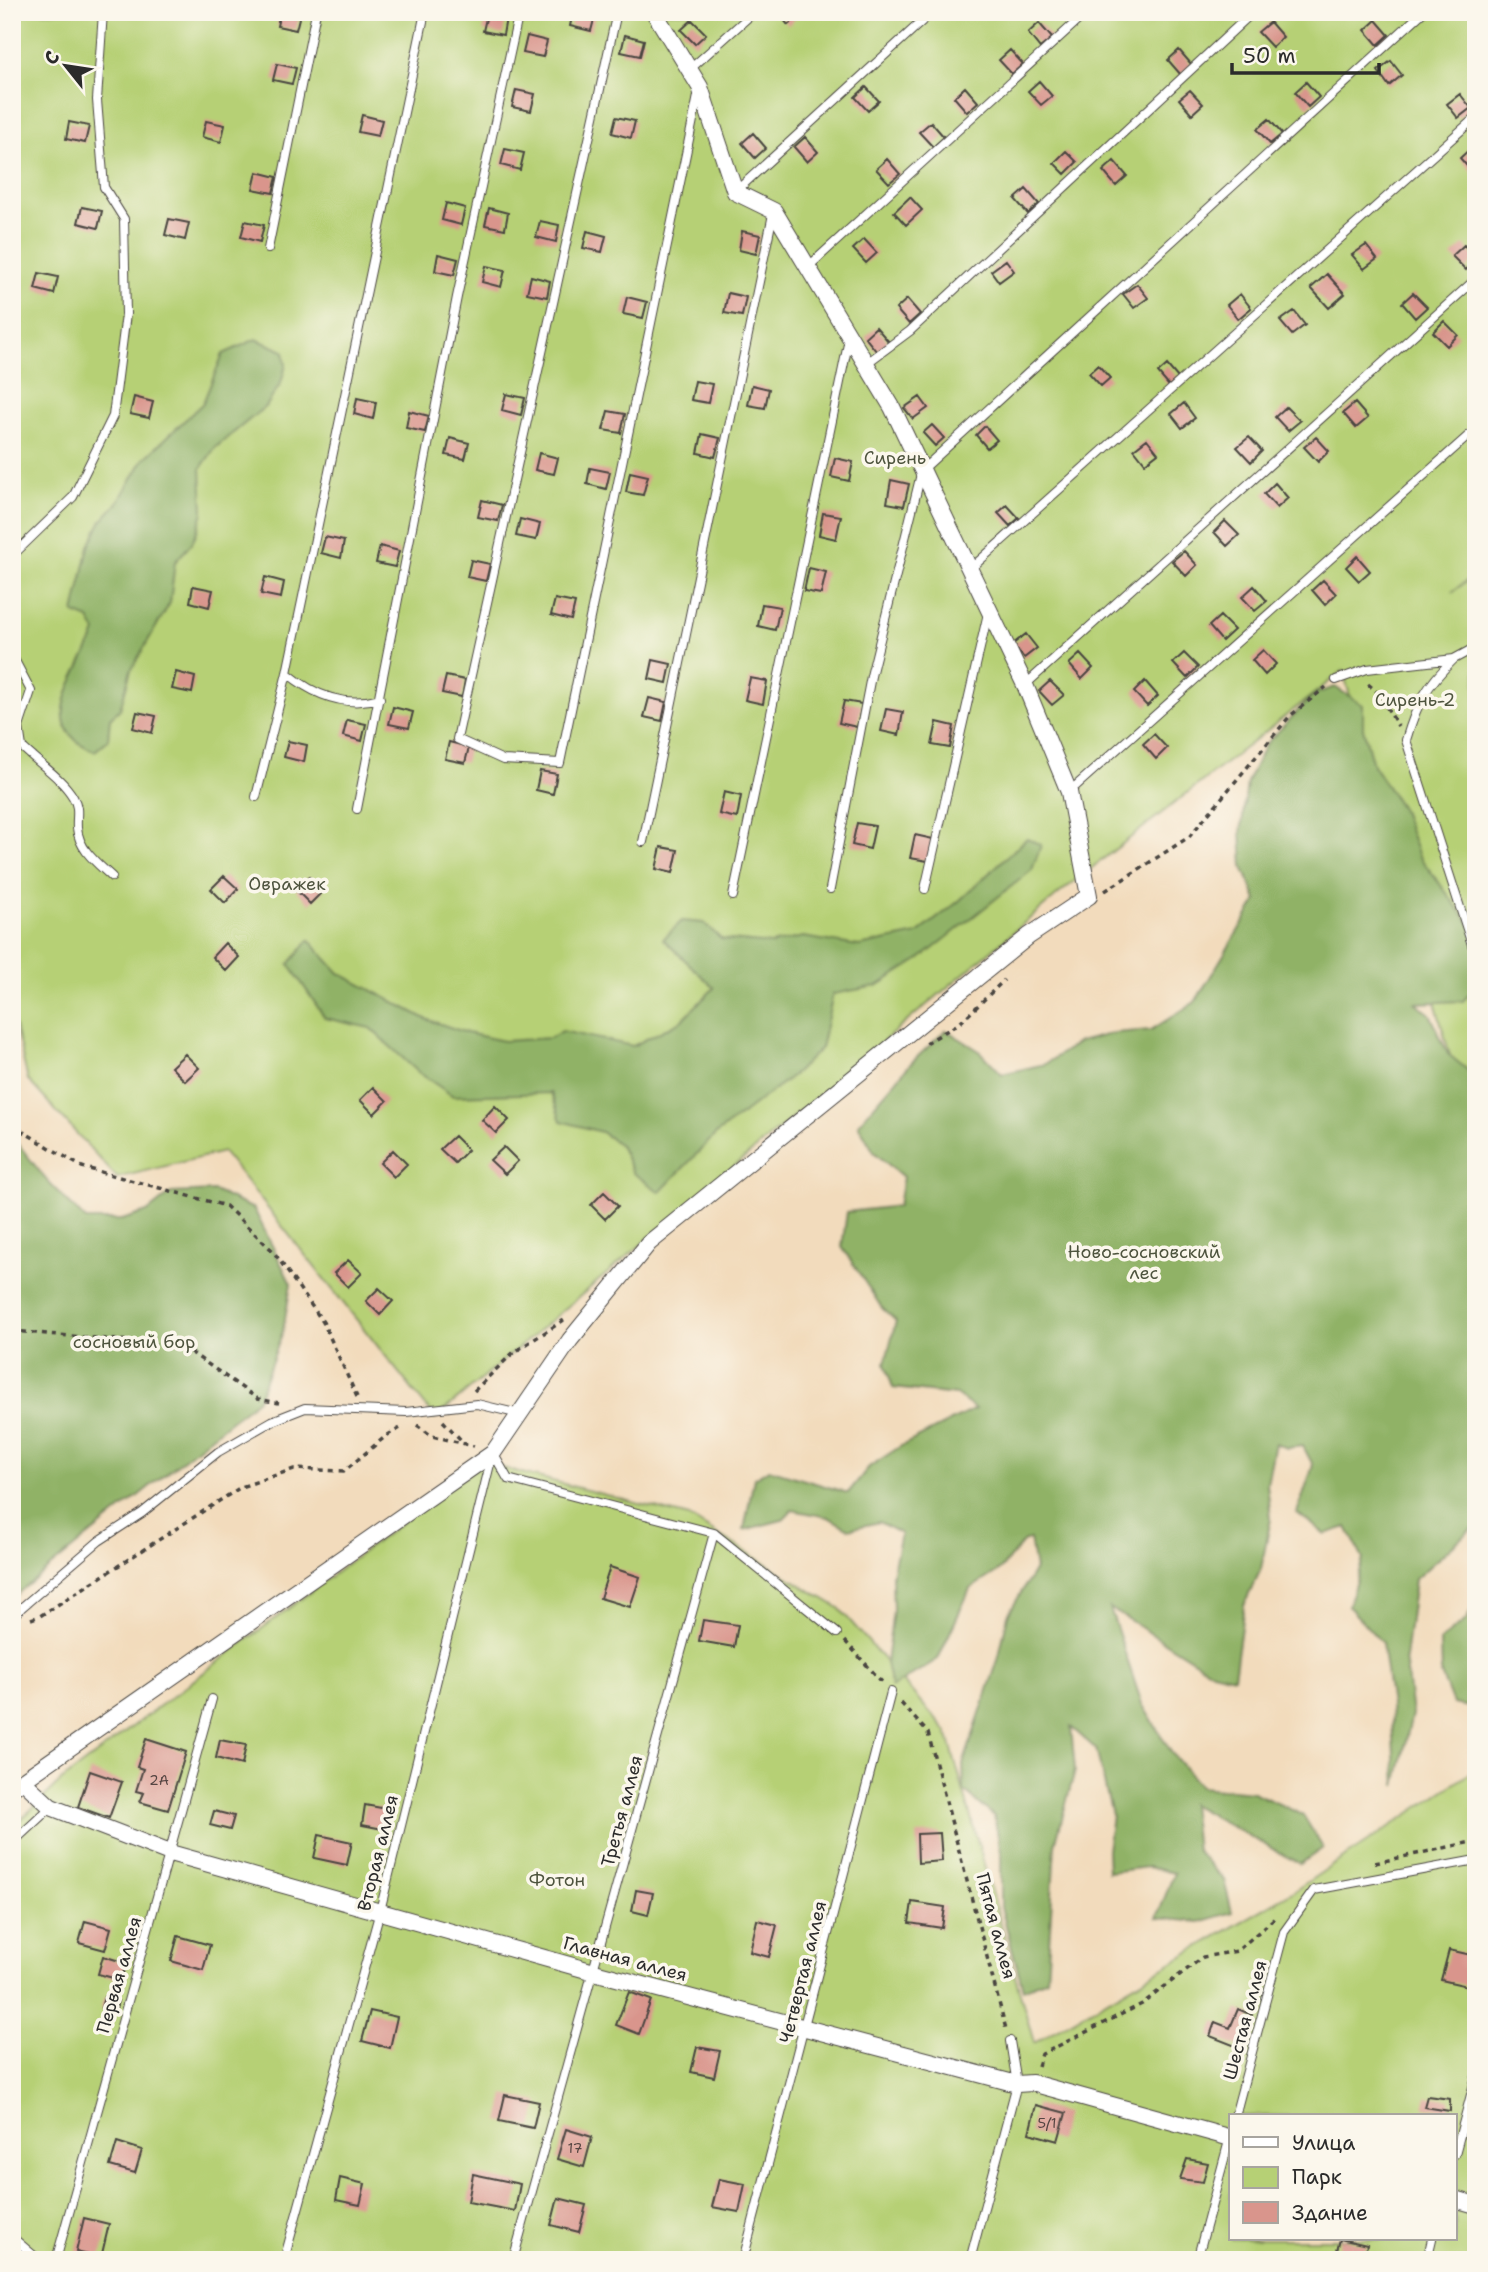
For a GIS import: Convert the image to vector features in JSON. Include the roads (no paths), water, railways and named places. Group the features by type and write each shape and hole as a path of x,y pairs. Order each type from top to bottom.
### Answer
{"street":[{"path":"18,1784 493,1453 594,1310 649,1243 1029,936 1089,896 1069,792 1025,685 922,470 867,363 774,211 735,192 699,87 654,12"},
{"name":"Главная аллея","path":"18,1784 51,1807 170,1853 594,1972 1229,2137"},
{"path":"1456,2200 1476,2205"}],"lane":[{"path":"12,556 72,497 113,416 126,314 125,246 124,219 104,187 97,100 103,12"},
{"path":"268,248 316,12"},
{"path":"256,797 287,673 425,12"},
{"path":"357,809 457,297 519,12"},
{"path":"617,12 457,739 503,760 560,763 699,87"},
{"path":"689,70 754,12"},
{"path":"735,192 932,12"},
{"path":"807,267 1087,12"},
{"path":"867,363 911,331 1252,12"},
{"path":"830,889 871,676 922,470 1423,12"},
{"path":"970,570 1476,117"},
{"path":"643,842 774,211"},
{"path":"1025,685 1476,279"},
{"path":"733,896 849,336"},
{"path":"1069,792 1476,429"},
{"path":"925,889 988,610"},
{"path":"1476,648 1454,659 1431,681 1416,707 1406,740 1476,957"},
{"path":"12,655 31,691 15,729 22,747 65,785 74,797 79,812 77,829 85,851 111,877"},
{"path":"1336,680 1356,673 1454,659"},
{"path":"287,673 325,697 360,704 380,698"},
{"path":"17,1621 21,1608 99,1541 142,1513 218,1452 272,1421 305,1408 420,1410 477,1404 520,1414"},
{"path":"493,1453 508,1479 714,1533 837,1633"},
{"name":"Вторая аллея","path":"284,2260 380,1911 493,1453"},
{"name":"Третья аллея","path":"513,2260 714,1533"},
{"name":"Четвертая аллея","path":"744,2260 891,1692"},
{"name":"Первая аллея","path":"55,2260 212,1699"},
{"path":"12,1843 51,1807"},
{"name":"Шестая аллея","path":"1236,2114 1284,1932 1314,1889 1476,1860"},
{"path":"970,2260 1024,2084 1010,2041"},
{"path":"1456,2150 1476,2076"},
{"path":"1197,2260 1229,2141"},
{"path":"12,2237 39,2260"},
{"path":"1427,2260 1432,2240"}],"park label":[{"name":"Сирень","path":"895,458"},
{"name":"Сирень-2","path":"1415,700"},
{"name":"Овражек","path":"287,884"},
{"name":"Ново-сосновский лес","path":"1144,1262"},
{"name":"сосновый бор","path":"134,1342"},
{"name":"Фотон","path":"557,1880"}]}
